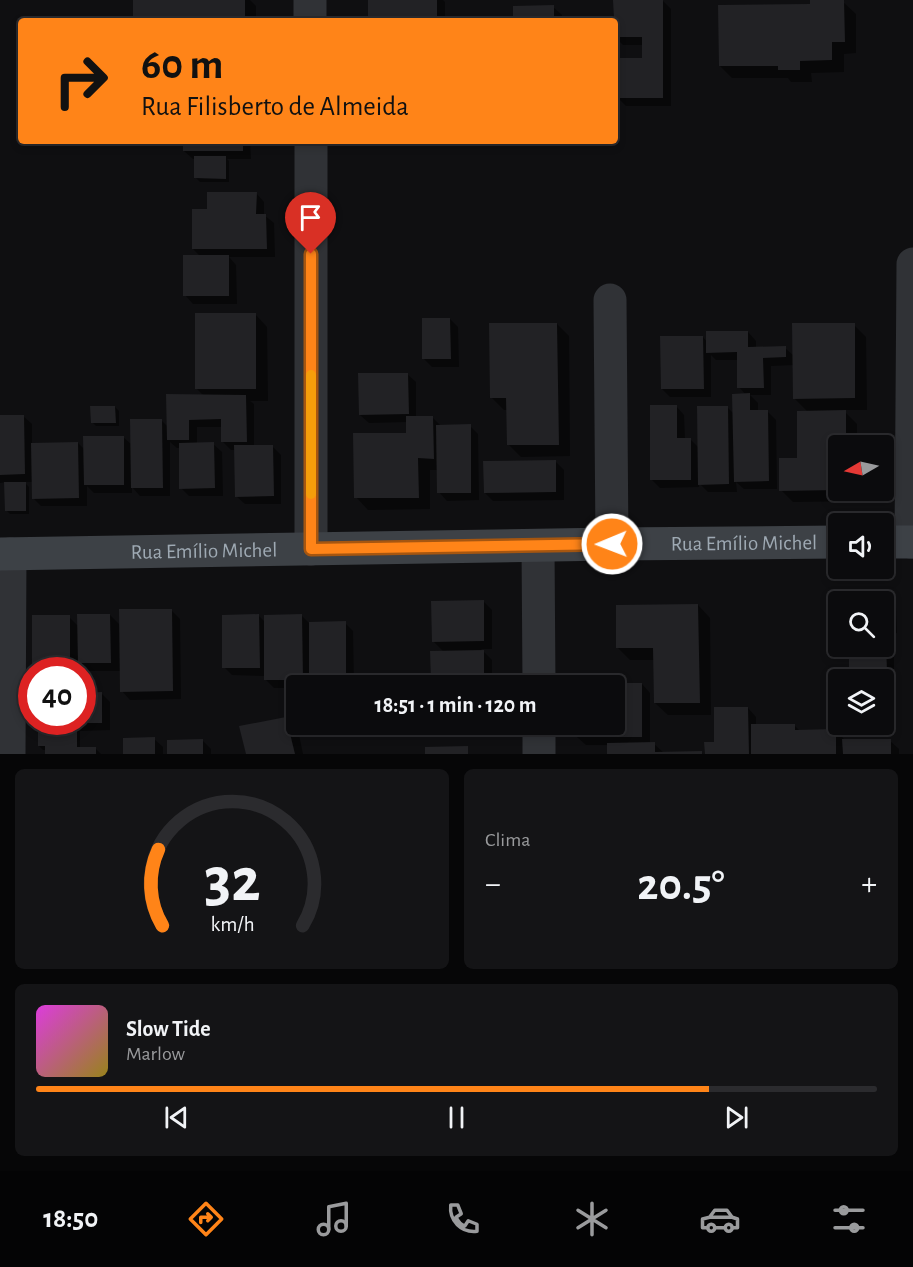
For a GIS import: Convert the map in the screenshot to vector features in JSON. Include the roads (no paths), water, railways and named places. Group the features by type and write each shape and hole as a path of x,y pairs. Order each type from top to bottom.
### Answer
{"street":[{"path":"310,0 310,18"},
{"path":"310,144 311,549"},
{"path":"902,542 913,264"},
{"path":"610,300 612,544"},
{"name":"Rua Emílio Michel","path":"5,554 828,542"},
{"path":"538,546 539,675"},
{"path":"5,554 9,754"},
{"path":"539,735 539,754"}]}
